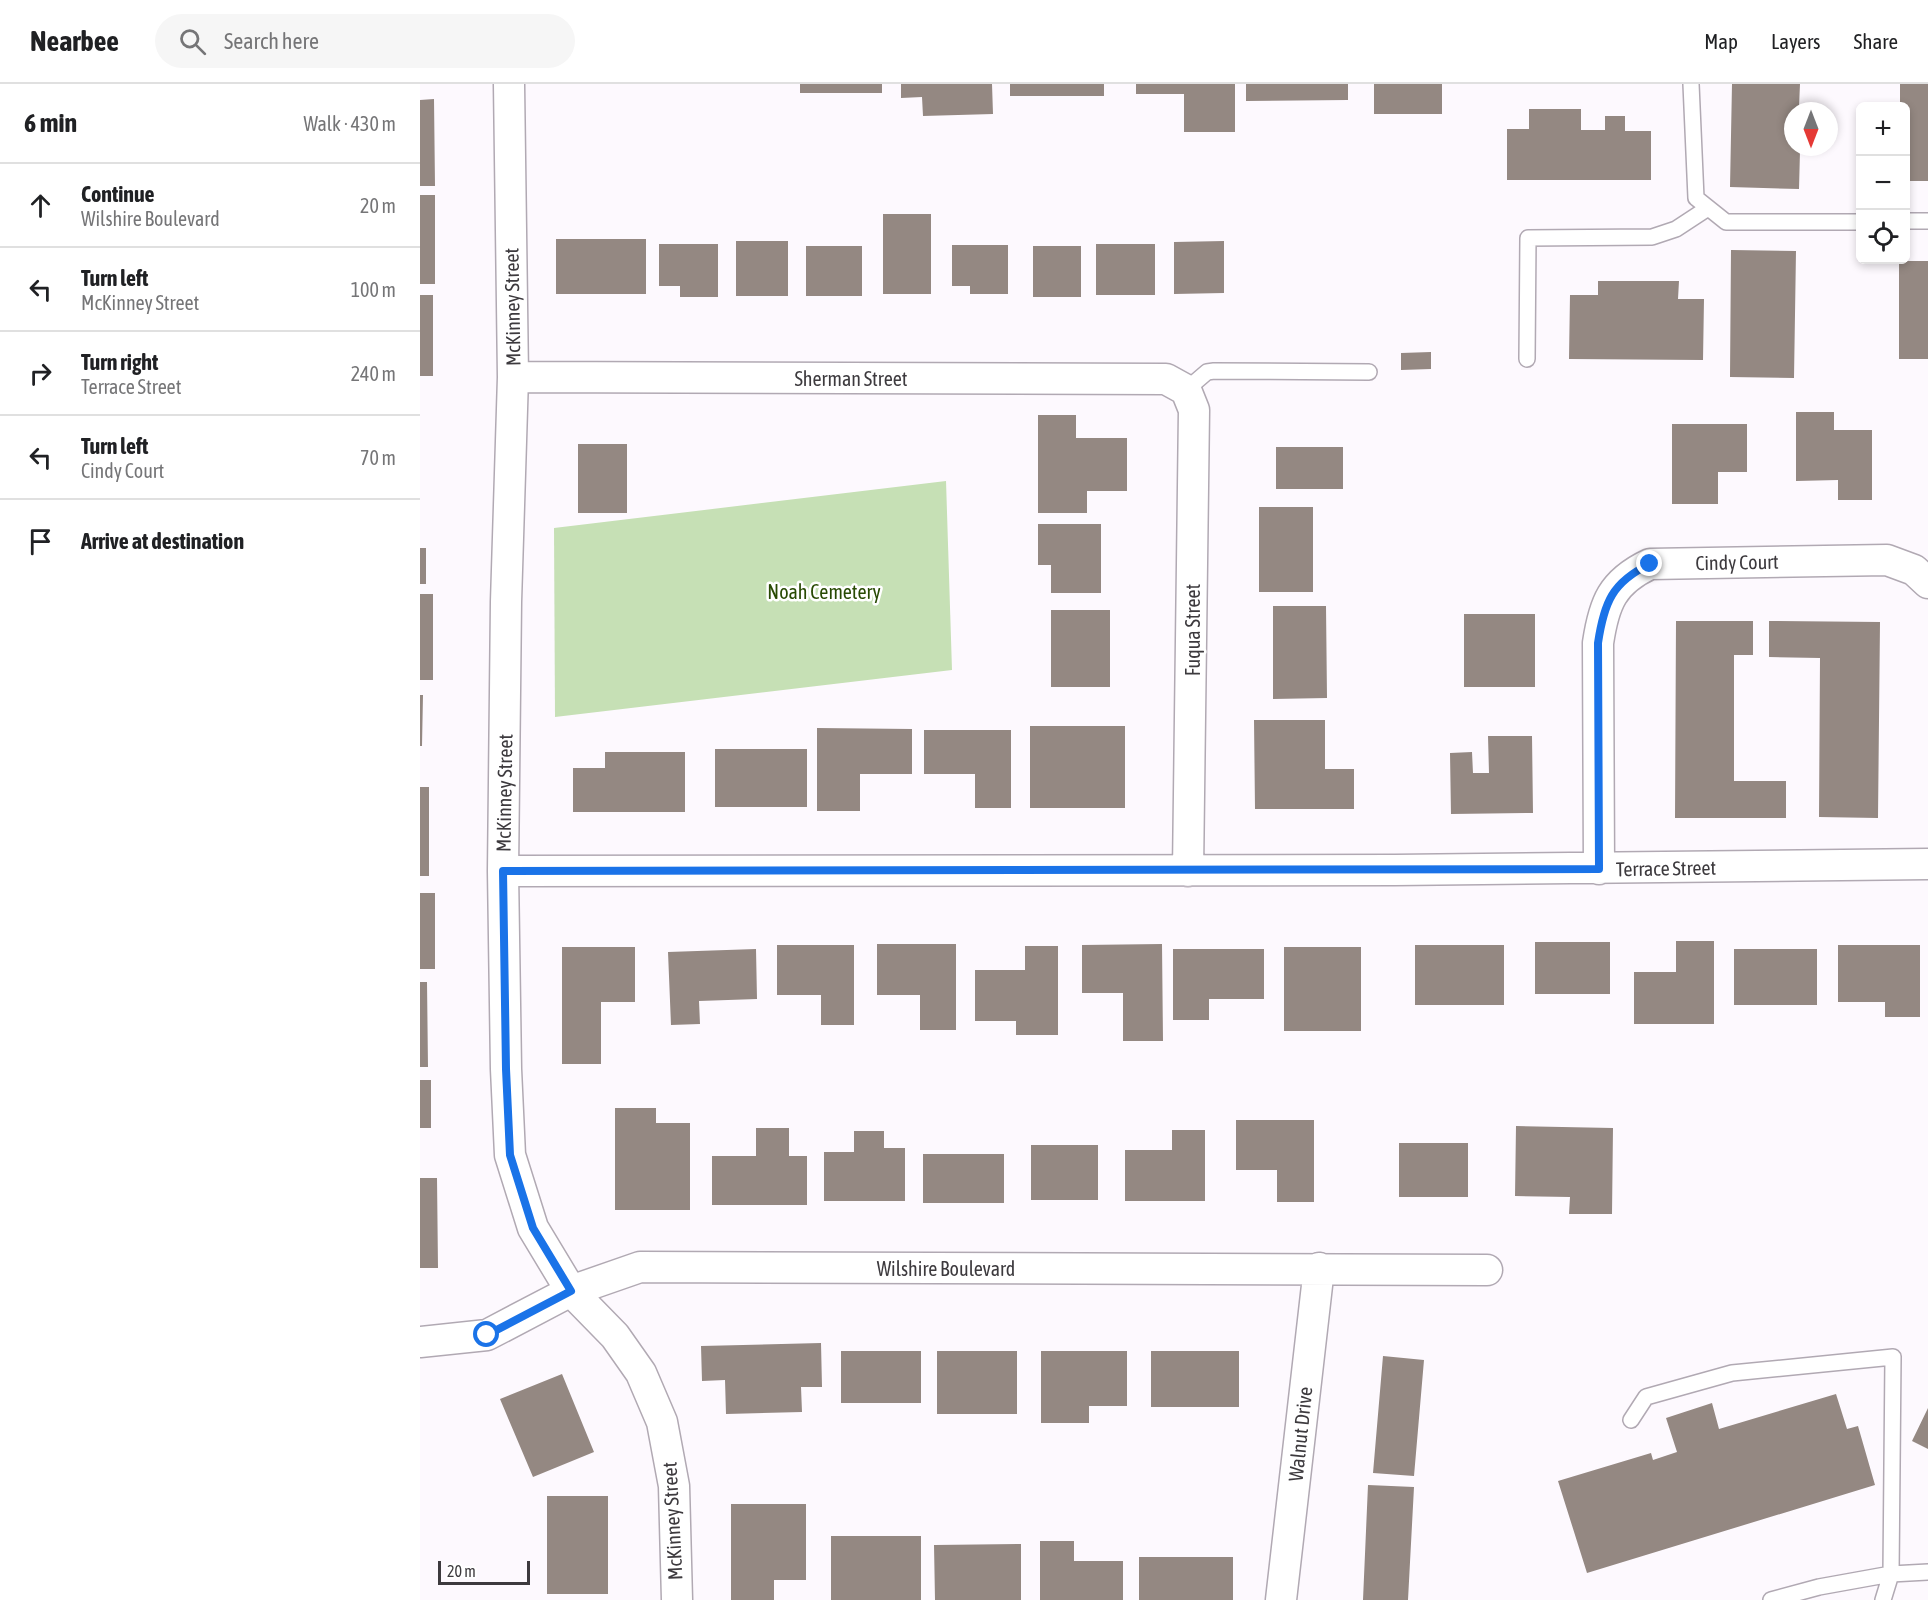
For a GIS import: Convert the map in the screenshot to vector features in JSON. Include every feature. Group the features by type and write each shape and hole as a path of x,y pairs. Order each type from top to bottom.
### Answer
{"street":[{"name":"McKinney Street","path":"509,84 513,377 506,602 503,871 506,1069 510,1155 533,1228 571,1291 615,1336 641,1373 662,1422 674,1486 676,1600"},
{"name":"Sherman Street","path":"513,377 1166,379 1186,390"},
{"name":"Fuqua Street","path":"1186,390 1194,410 1188,871"},
{"name":"Cindy Court","path":"1599,869 1598,643 1602,614 1615,589 1630,573 1650,564 1887,560 1914,570 1928,583"},
{"name":"Terrace Street","path":"503,871 1599,869 1928,864"},
{"name":"Wilshire Boulevard","path":"420,1342 487,1335 571,1291 640,1267 1487,1270"},
{"name":"Walnut Drive","path":"1281,1600 1318,1268"}],"lane":[{"path":"1691,84 1696,198 1726,222 1856,222"},
{"path":"1527,359 1528,238 1652,237 1676,230 1708,208"},
{"path":"1910,221 1928,221"},
{"path":"1186,390 1207,372 1214,370 1369,372"},
{"path":"1630,1420 1646,1397 1732,1373 1893,1357 1891,1574 1883,1600"},
{"path":"1771,1600 1819,1587 1891,1574 1928,1572"}],"green space":[{"name":"Noah Cemetery","path":"946,481 952,670 555,717 554,528"}],"building":[{"path":"800,84 882,84 882,93 800,93"},
{"path":"901,84 992,84 993,114 923,116 922,97 901,98"},
{"path":"1010,84 1104,84 1104,96 1010,96"},
{"path":"1136,84 1235,84 1235,132 1184,132 1184,94 1136,94"},
{"path":"1246,84 1348,84 1348,100 1246,101"},
{"path":"1374,84 1442,84 1442,114 1374,114"},
{"path":"1732,84 1800,84 1799,102 1784,102 1784,156 1800,156 1799,189 1730,187"},
{"path":"1900,84 1928,84 1928,181 1910,181 1910,102 1900,102"},
{"path":"434,99 435,186 420,186 420,100"},
{"path":"1529,109 1581,109 1581,130 1605,130 1605,116 1625,116 1625,131 1651,131 1651,180 1507,180 1507,129 1529,129"},
{"path":"420,195 435,195 435,284 420,284"},
{"path":"883,214 931,214 931,294 883,294"},
{"path":"556,239 646,239 646,294 556,294"},
{"path":"736,241 788,241 788,296 736,296"},
{"path":"1224,241 1224,293 1174,294 1174,242"},
{"path":"659,244 718,244 718,297 680,297 680,286 659,286"},
{"path":"1096,244 1155,244 1155,295 1096,295"},
{"path":"952,245 1008,245 1008,294 970,294 970,286 952,286"},
{"path":"806,246 862,246 862,296 806,296"},
{"path":"1033,246 1081,246 1081,297 1033,297"},
{"path":"1731,250 1796,251 1794,378 1730,377"},
{"path":"1910,261 1928,261 1928,359 1899,359 1899,264 1910,264"},
{"path":"1598,281 1679,281 1678,299 1704,299 1703,360 1569,359 1570,295 1598,295"},
{"path":"420,295 433,295 433,376 420,376"},
{"path":"1431,352 1431,369 1401,370 1401,353"},
{"path":"1796,412 1834,412 1834,430 1872,430 1872,500 1838,500 1838,480 1796,481"},
{"path":"1038,415 1076,415 1076,438 1127,438 1127,491 1087,491 1087,513 1038,513"},
{"path":"1672,424 1747,424 1747,472 1718,472 1718,504 1672,504"},
{"path":"578,444 627,444 627,513 578,513"},
{"path":"1276,447 1343,447 1343,489 1276,489"},
{"path":"1259,507 1313,507 1313,592 1259,592"},
{"path":"1038,524 1101,524 1101,593 1051,593 1051,565 1038,565"},
{"path":"420,548 426,548 426,584 420,584"},
{"path":"420,594 433,594 433,680 420,680"},
{"path":"1273,606 1326,606 1327,698 1273,699"},
{"path":"1051,610 1110,610 1110,687 1051,687"},
{"path":"1464,614 1535,614 1535,687 1464,687"},
{"path":"1676,621 1753,621 1753,655 1734,655 1734,781 1786,781 1786,818 1675,818"},
{"path":"1769,621 1880,622 1878,818 1819,817 1820,658 1769,657"},
{"path":"420,695 423,695 422,746 420,746"},
{"path":"1254,720 1325,720 1325,769 1354,769 1354,809 1255,809"},
{"path":"1030,726 1125,726 1125,808 1030,808"},
{"path":"817,728 912,729 912,774 860,774 860,811 817,811"},
{"path":"924,730 1011,730 1011,808 975,808 975,774 924,774"},
{"path":"1488,736 1532,736 1533,813 1451,814 1450,753 1472,752 1473,773 1489,773"},
{"path":"715,749 807,749 807,807 715,807"},
{"path":"605,752 685,752 685,812 573,812 573,768 605,768"},
{"path":"420,787 429,787 429,876 420,876"},
{"path":"420,893 435,893 435,969 420,969"},
{"path":"1676,941 1714,941 1714,1024 1634,1024 1634,972 1676,972"},
{"path":"1535,942 1610,942 1610,994 1535,994"},
{"path":"877,944 956,944 956,1030 920,1030 920,995 877,995"},
{"path":"1162,944 1163,1041 1123,1041 1123,993 1082,993 1082,945"},
{"path":"777,945 854,945 854,1025 821,1025 821,995 777,995"},
{"path":"1415,945 1504,945 1504,1005 1415,1005"},
{"path":"1838,945 1920,945 1920,1017 1885,1017 1885,1002 1838,1002"},
{"path":"1025,946 1058,946 1058,1035 1016,1035 1016,1021 975,1021 975,970 1025,970"},
{"path":"562,947 635,947 635,1002 601,1002 601,1064 562,1064"},
{"path":"1284,947 1361,947 1361,1031 1284,1031"},
{"path":"756,949 757,999 699,1001 700,1024 671,1025 668,952"},
{"path":"1173,949 1264,949 1264,999 1209,999 1209,1020 1173,1020"},
{"path":"1734,949 1817,949 1817,1005 1734,1005"},
{"path":"420,982 427,982 428,1067 420,1067"},
{"path":"420,1080 431,1080 431,1128 420,1128"},
{"path":"615,1108 656,1108 656,1123 690,1123 690,1210 615,1210"},
{"path":"1236,1120 1314,1120 1314,1202 1277,1202 1277,1170 1236,1170"},
{"path":"1516,1126 1613,1128 1612,1214 1569,1214 1570,1197 1515,1196"},
{"path":"756,1128 789,1128 789,1156 807,1156 807,1205 712,1205 712,1156 756,1156"},
{"path":"1172,1130 1205,1130 1205,1201 1125,1201 1125,1150 1172,1150"},
{"path":"854,1131 884,1131 884,1148 905,1148 905,1201 824,1201 824,1152 854,1152"},
{"path":"1399,1143 1468,1143 1468,1197 1399,1197"},
{"path":"1031,1145 1098,1145 1098,1200 1031,1200"},
{"path":"923,1154 1004,1154 1004,1203 923,1203"},
{"path":"420,1178 437,1178 438,1268 420,1268"},
{"path":"821,1343 822,1387 801,1387 802,1412 726,1414 725,1380 702,1381 701,1346"},
{"path":"841,1351 921,1351 921,1403 841,1403"},
{"path":"937,1351 1017,1351 1017,1414 937,1414"},
{"path":"1041,1351 1127,1351 1127,1406 1089,1406 1089,1423 1041,1423"},
{"path":"1151,1351 1239,1351 1239,1407 1151,1407"},
{"path":"1383,1356 1424,1360 1414,1476 1373,1473"},
{"path":"562,1374 594,1452 533,1477 500,1399"},
{"path":"1836,1394 1847,1429 1858,1426 1875,1485 1587,1573 1558,1481 1651,1453 1653,1460 1677,1452 1666,1418 1712,1403 1719,1429"},
{"path":"1928,1408 1928,1449 1912,1441"},
{"path":"1368,1485 1414,1487 1408,1600 1363,1600"},
{"path":"547,1496 608,1496 608,1594 547,1594"},
{"path":"731,1504 806,1504 806,1580 774,1580 774,1600 731,1600"},
{"path":"831,1536 921,1536 921,1600 831,1600"},
{"path":"1040,1541 1074,1541 1074,1561 1123,1561 1123,1600 1040,1600"},
{"path":"1021,1544 1021,1600 935,1600 934,1545"},
{"path":"1139,1557 1233,1557 1233,1600 1139,1600"}],"route":[{"path":"487,1335 571,1291 533,1228 510,1155 506,1069 503,871 1599,869 1598,643 1602,614 1615,589 1630,573 1650,564"}]}
